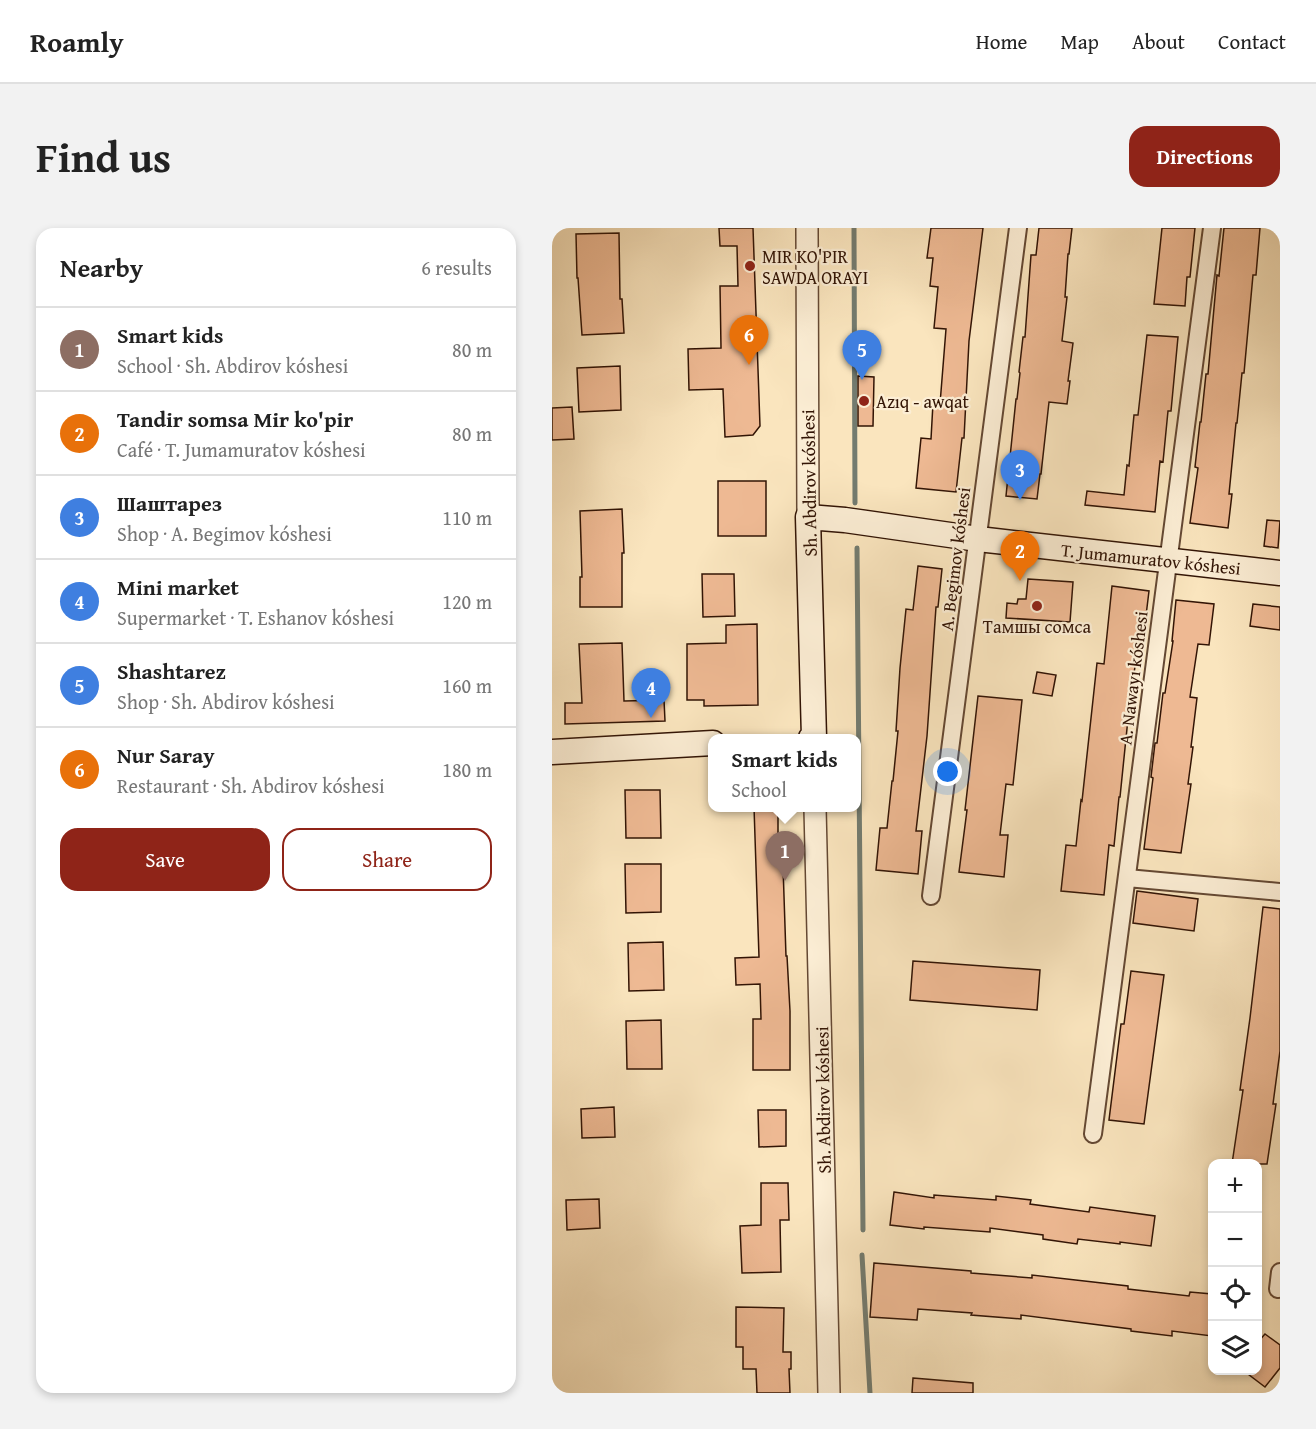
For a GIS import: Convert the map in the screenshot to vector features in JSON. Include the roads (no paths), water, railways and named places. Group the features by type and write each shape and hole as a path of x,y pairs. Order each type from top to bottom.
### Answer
{"main road":[{"name":"T. Jumamuratov kóshesi","path":"808,517 978,539 1280,573"},
{"name":"Sh. Abdirov kóshesi","path":"808,517 813,734"},
{"path":"552,752 708,743"}],"street":[{"name":"Sh. Abdirov kóshesi","path":"807,228 808,517"},
{"name":"A. Begimov kóshesi","path":"931,896 1017,228"},
{"name":"A. Nawayı kóshesi","path":"1093,1134 1212,228"},
{"name":"Sh. Abdirov kóshesi","path":"815,812 829,1393"},
{"path":"1127,878 1280,892"},
{"path":"1278,1289 1280,1272"}],"waterway":[{"path":"854,228 855,503"},
{"path":"857,548 859,734"},
{"path":"859,812 863,1230"},
{"path":"862,1255 870,1393"}],"place":[{"name":"MIR KO'PIR SAWDA ORAYI","path":"750,266"},
{"name":"Nur Saray","path":"749,365"},
{"name":"Shashtarez","path":"862,380"},
{"name":"Azıq - awqat","path":"864,401"},
{"name":"Шаштарез","path":"1020,500"},
{"name":"Tandir somsa Mir ko'pir","path":"1020,581"},
{"name":"Тамшы сомса","path":"1037,606"},
{"name":"Mini market","path":"651,718"},
{"name":"Smart kids","path":"785,881"}]}
